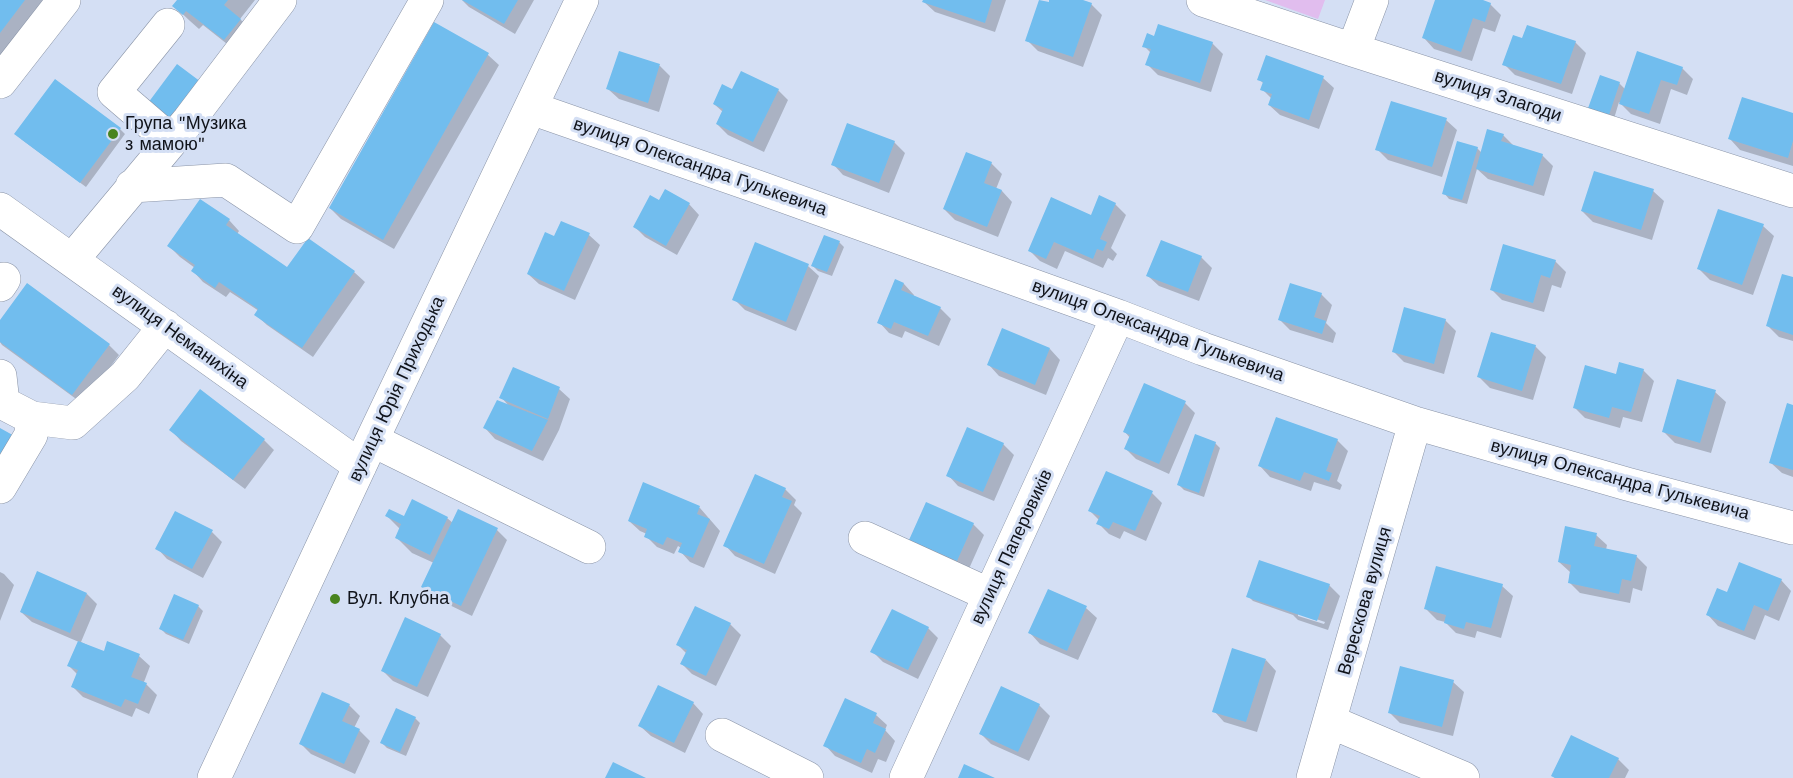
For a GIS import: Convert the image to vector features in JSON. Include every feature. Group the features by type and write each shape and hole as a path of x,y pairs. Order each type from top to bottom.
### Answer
{"street":[{"path":"0,82 64,0"},
{"path":"72,260 189,120 280,0"},
{"path":"132,186 226,180 297,227 427,0"},
{"name":"вулиця Юрія Приходька","path":"214,778 582,0"},
{"name":"вулиця Злагоди","path":"1203,0 1793,190"},
{"path":"1353,50 1372,0"},
{"path":"166,145 157,129 114,92 168,25"},
{"name":"вулиця Олександра Гулькевича","path":"531,108 1415,423 1627,484 1793,528"},
{"name":"вулиця Неманихіна","path":"0,209 165,326 366,453 589,547"},
{"name":"вулиця Паперовиків","path":"906,778 1118,316"},
{"path":"0,376 3,403 32,418 73,423 125,376 165,326"},
{"path":"0,487 31,435 32,418"},
{"name":"Верескова вулиця","path":"1313,778 1331,722 1415,423"},
{"path":"865,538 990,595"},
{"path":"1331,722 1462,778"},
{"path":"722,735 807,778"}],"shaded area":[{"path":"1265,0 1325,0 1318,19"}],"building":[{"path":"0,0 25,0 0,33"},
{"path":"177,0 228,0 224,5 241,19 224,40 186,11 183,15 172,6"},
{"path":"462,0 518,0 504,24"},
{"path":"923,0 992,0 985,23 922,2"},
{"path":"1039,0 1049,2 1049,0 1083,0 1092,3 1073,57 1025,41"},
{"path":"1435,0 1483,0 1491,3 1485,22 1473,18 1461,52 1422,38"},
{"path":"434,22 489,53 383,240 329,208"},
{"path":"1158,24 1213,42 1200,83 1145,65 1151,49 1142,47 1147,33 1154,36"},
{"path":"1527,25 1576,41 1561,84 1502,65 1513,35 1522,38"},
{"path":"619,51 660,64 648,103 606,89"},
{"path":"1637,51 1683,67 1677,85 1661,80 1649,114 1619,104"},
{"path":"1266,55 1324,76 1309,120 1268,105 1272,94 1260,90 1263,82 1257,80"},
{"path":"177,64 205,85 176,124 148,103"},
{"path":"741,71 779,89 753,142 716,124 723,109 713,104 722,84 732,89"},
{"path":"1600,75 1620,82 1608,118 1587,111"},
{"path":"55,79 121,128 80,183 14,134"},
{"path":"1742,97 1793,113 1793,141 1788,158 1728,139"},
{"path":"1391,101 1447,118 1432,167 1375,150"},
{"path":"847,123 895,141 879,183 831,165"},
{"path":"1487,129 1504,134 1501,141 1543,154 1533,186 1476,169"},
{"path":"1457,141 1478,147 1462,200 1442,194"},
{"path":"966,152 992,162 984,183 1002,190 987,227 943,209"},
{"path":"1594,171 1654,189 1641,230 1581,211"},
{"path":"665,189 690,203 666,246 633,227 650,195 659,200"},
{"path":"1099,195 1116,203 1100,239 1107,242 1103,251 1097,249 1093,259 1054,242 1046,259 1028,251 1051,197 1091,215"},
{"path":"200,199 230,219 226,225 287,267 308,238 355,271 302,348 254,315 258,309 219,282 215,288 191,271 195,265 167,246"},
{"path":"1718,209 1764,224 1742,285 1697,269"},
{"path":"561,221 590,233 564,291 527,274 545,232 554,236"},
{"path":"824,235 840,241 827,272 811,266"},
{"path":"1161,240 1202,256 1188,292 1146,276"},
{"path":"755,242 809,264 786,322 732,300"},
{"path":"1503,244 1556,260 1550,278 1541,275 1533,303 1490,290"},
{"path":"1782,274 1793,277 1793,335 1766,326"},
{"path":"895,279 904,283 901,290 941,307 928,336 894,322 891,329 877,323"},
{"path":"27,283 110,344 72,395 0,342 0,320"},
{"path":"1290,283 1322,293 1314,317 1326,321 1322,334 1278,320"},
{"path":"1404,307 1446,319 1434,364 1392,352"},
{"path":"1002,328 1050,348 1035,385 987,365"},
{"path":"1491,332 1536,345 1522,391 1477,377"},
{"path":"1619,362 1644,369 1631,412 1612,407 1609,418 1573,408 1585,365 1616,374"},
{"path":"513,367 560,387 548,419 499,398"},
{"path":"1677,379 1716,390 1700,443 1662,432"},
{"path":"1144,383 1186,401 1159,464 1124,449 1130,435 1123,432"},
{"path":"200,389 265,439 233,480 169,430"},
{"path":"497,400 548,420 532,451 483,428"},
{"path":"1787,403 1793,405 1793,470 1769,463"},
{"path":"1276,417 1338,439 1326,471 1332,473 1329,481 1304,472 1300,481 1258,466"},
{"path":"967,427 1004,443 983,492 946,476"},
{"path":"0,428 18,438 0,469"},
{"path":"1195,434 1216,442 1199,493 1177,485"},
{"path":"1106,471 1153,491 1135,531 1113,522 1109,529 1096,524 1100,516 1088,511"},
{"path":"755,474 786,488 782,497 792,501 764,564 723,546"},
{"path":"643,482 700,506 697,514 710,519 693,558 678,552 682,543 667,537 663,545 644,537 647,529 628,521"},
{"path":"412,499 448,517 430,555 395,538 401,524 385,516 389,509 404,516"},
{"path":"926,502 974,523 957,561 909,540"},
{"path":"458,509 498,528 461,606 421,587"},
{"path":"175,511 213,530 192,569 155,549"},
{"path":"1565,526 1597,533 1594,546 1637,555 1631,581 1622,579 1619,594 1568,583 1571,565 1558,562"},
{"path":"1259,560 1330,584 1317,621 1246,597"},
{"path":"1739,562 1782,579 1768,611 1754,605 1744,631 1706,615 1717,588 1727,592"},
{"path":"1436,566 1503,584 1491,628 1466,622 1464,629 1444,623 1446,615 1424,609"},
{"path":"37,571 87,593 70,633 20,612"},
{"path":"1048,589 1087,606 1067,651 1028,633"},
{"path":"174,594 199,605 183,640 159,629"},
{"path":"695,606 731,623 706,676 680,664 687,650 676,645"},
{"path":"892,609 929,627 908,670 870,652"},
{"path":"405,617 441,634 417,687 381,671"},
{"path":"78,641 104,651 107,641 140,654 131,677 147,683 138,704 125,699 121,707 71,687 78,670 67,666"},
{"path":"1232,648 1266,659 1246,722 1212,712"},
{"path":"1400,666 1454,680 1442,727 1388,713"},
{"path":"658,685 694,702 674,743 638,726"},
{"path":"1001,686 1040,704 1018,752 979,734"},
{"path":"322,692 350,704 342,721 360,729 344,764 299,744"},
{"path":"845,698 877,713 873,723 886,729 875,753 867,749 861,763 823,746"},
{"path":"396,708 416,717 400,752 380,743"},
{"path":"1571,735 1619,758 1609,778 1555,778 1551,776"},
{"path":"613,762 646,778 605,778"},
{"path":"964,764 995,778 958,778"}],"place":[{"name":"Група \"Музика з мамою\"","path":"113,134"},
{"name":"Вул. Клубна","path":"335,599"}]}
